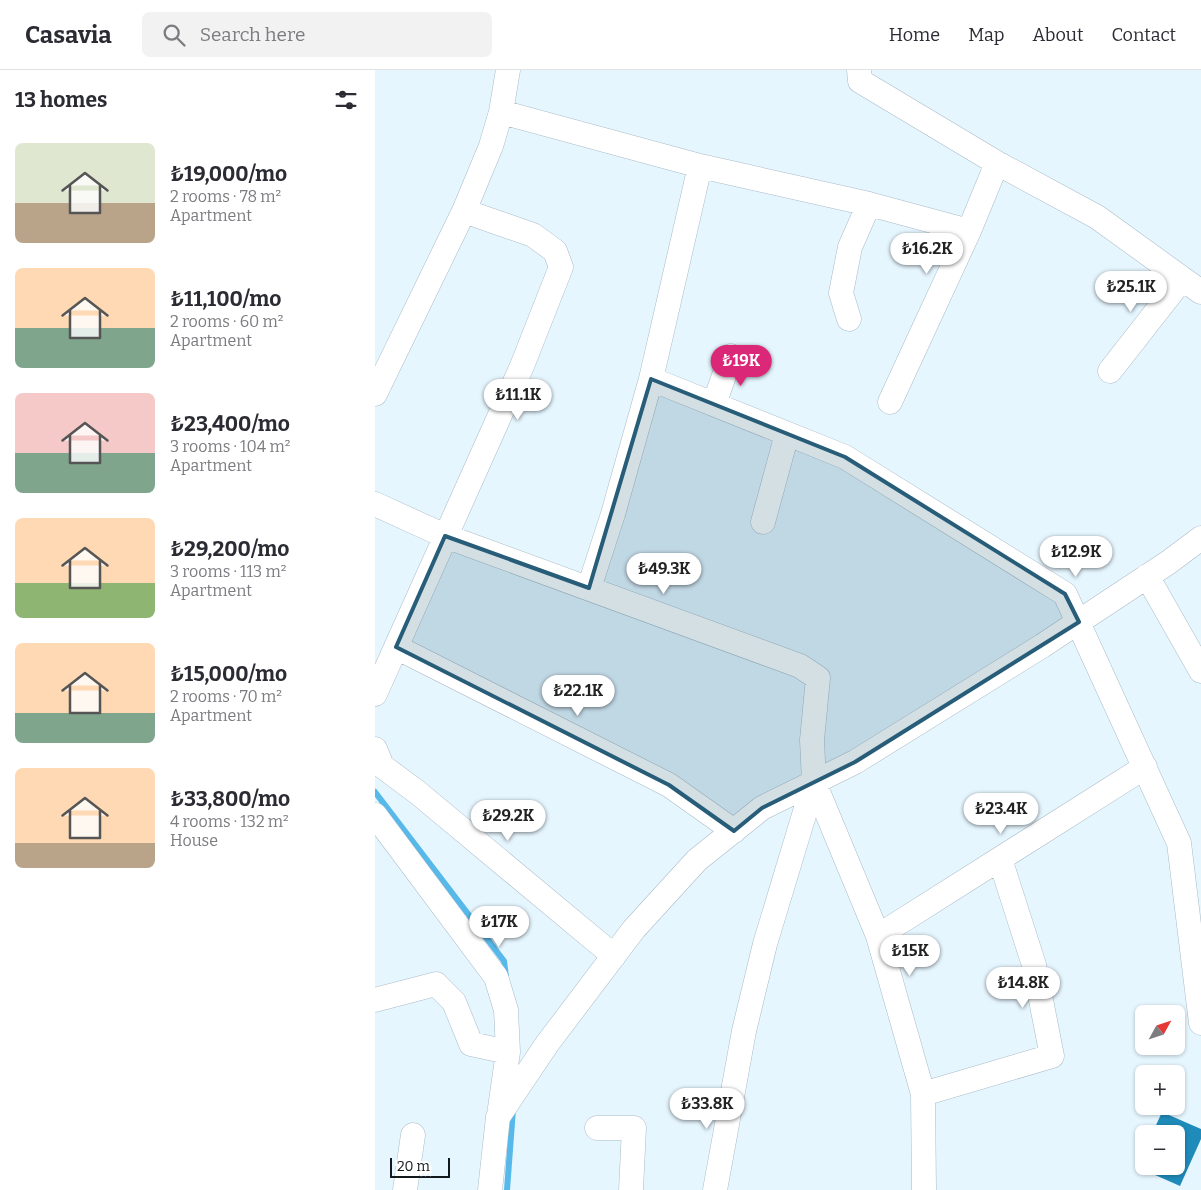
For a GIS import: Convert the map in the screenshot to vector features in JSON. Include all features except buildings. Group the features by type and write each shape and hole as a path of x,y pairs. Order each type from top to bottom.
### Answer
{"street":[{"path":"375,394 464,211 491,146 501,112 508,70"},
{"path":"859,70 860,81 997,163 1097,217 1201,292"},
{"path":"501,112 700,166 869,204 969,231"},
{"path":"890,402 969,231 997,163"},
{"path":"589,588 613,514 651,379 700,166"},
{"path":"849,319 841,294 849,247 869,204"},
{"path":"375,694 522,366 561,267 555,250 533,235 464,211"},
{"path":"1110,371 1181,279"},
{"path":"714,404 731,356"},
{"path":"651,379 845,457 1065,594 1179,843 1201,1023"},
{"path":"763,522 787,434"},
{"path":"375,504 445,536 800,666 818,678 811,740 814,782 878,936 923,1094 924,1190"},
{"path":"498,1117 547,1044 614,956 635,929 697,860 762,808 855,762 1042,646 1201,538"},
{"path":"1147,576 1201,671"},
{"path":"396,647 669,785 734,831"},
{"path":"375,749 382,766 417,792 614,956"},
{"path":"878,936 1145,768"},
{"path":"715,1190 744,1031 765,944 814,782"},
{"path":"375,815 496,977 506,1010 508,1052 498,1117 491,1190"},
{"path":"923,1094 1052,1056 1034,966 1000,859"},
{"path":"375,1000 436,984 454,1002 471,1044 508,1052"},
{"path":"597,1128 634,1128 631,1190"},
{"path":"405,1190 413,1135"}],"highlighted area":[{"path":"651,379 845,457 1065,594 1079,622 855,762 762,808 734,831 669,785 396,647 445,536 589,588"}],"waterway":[{"path":"375,792 504,961 506,977"},
{"path":"507,1190 513,1109"}]}
